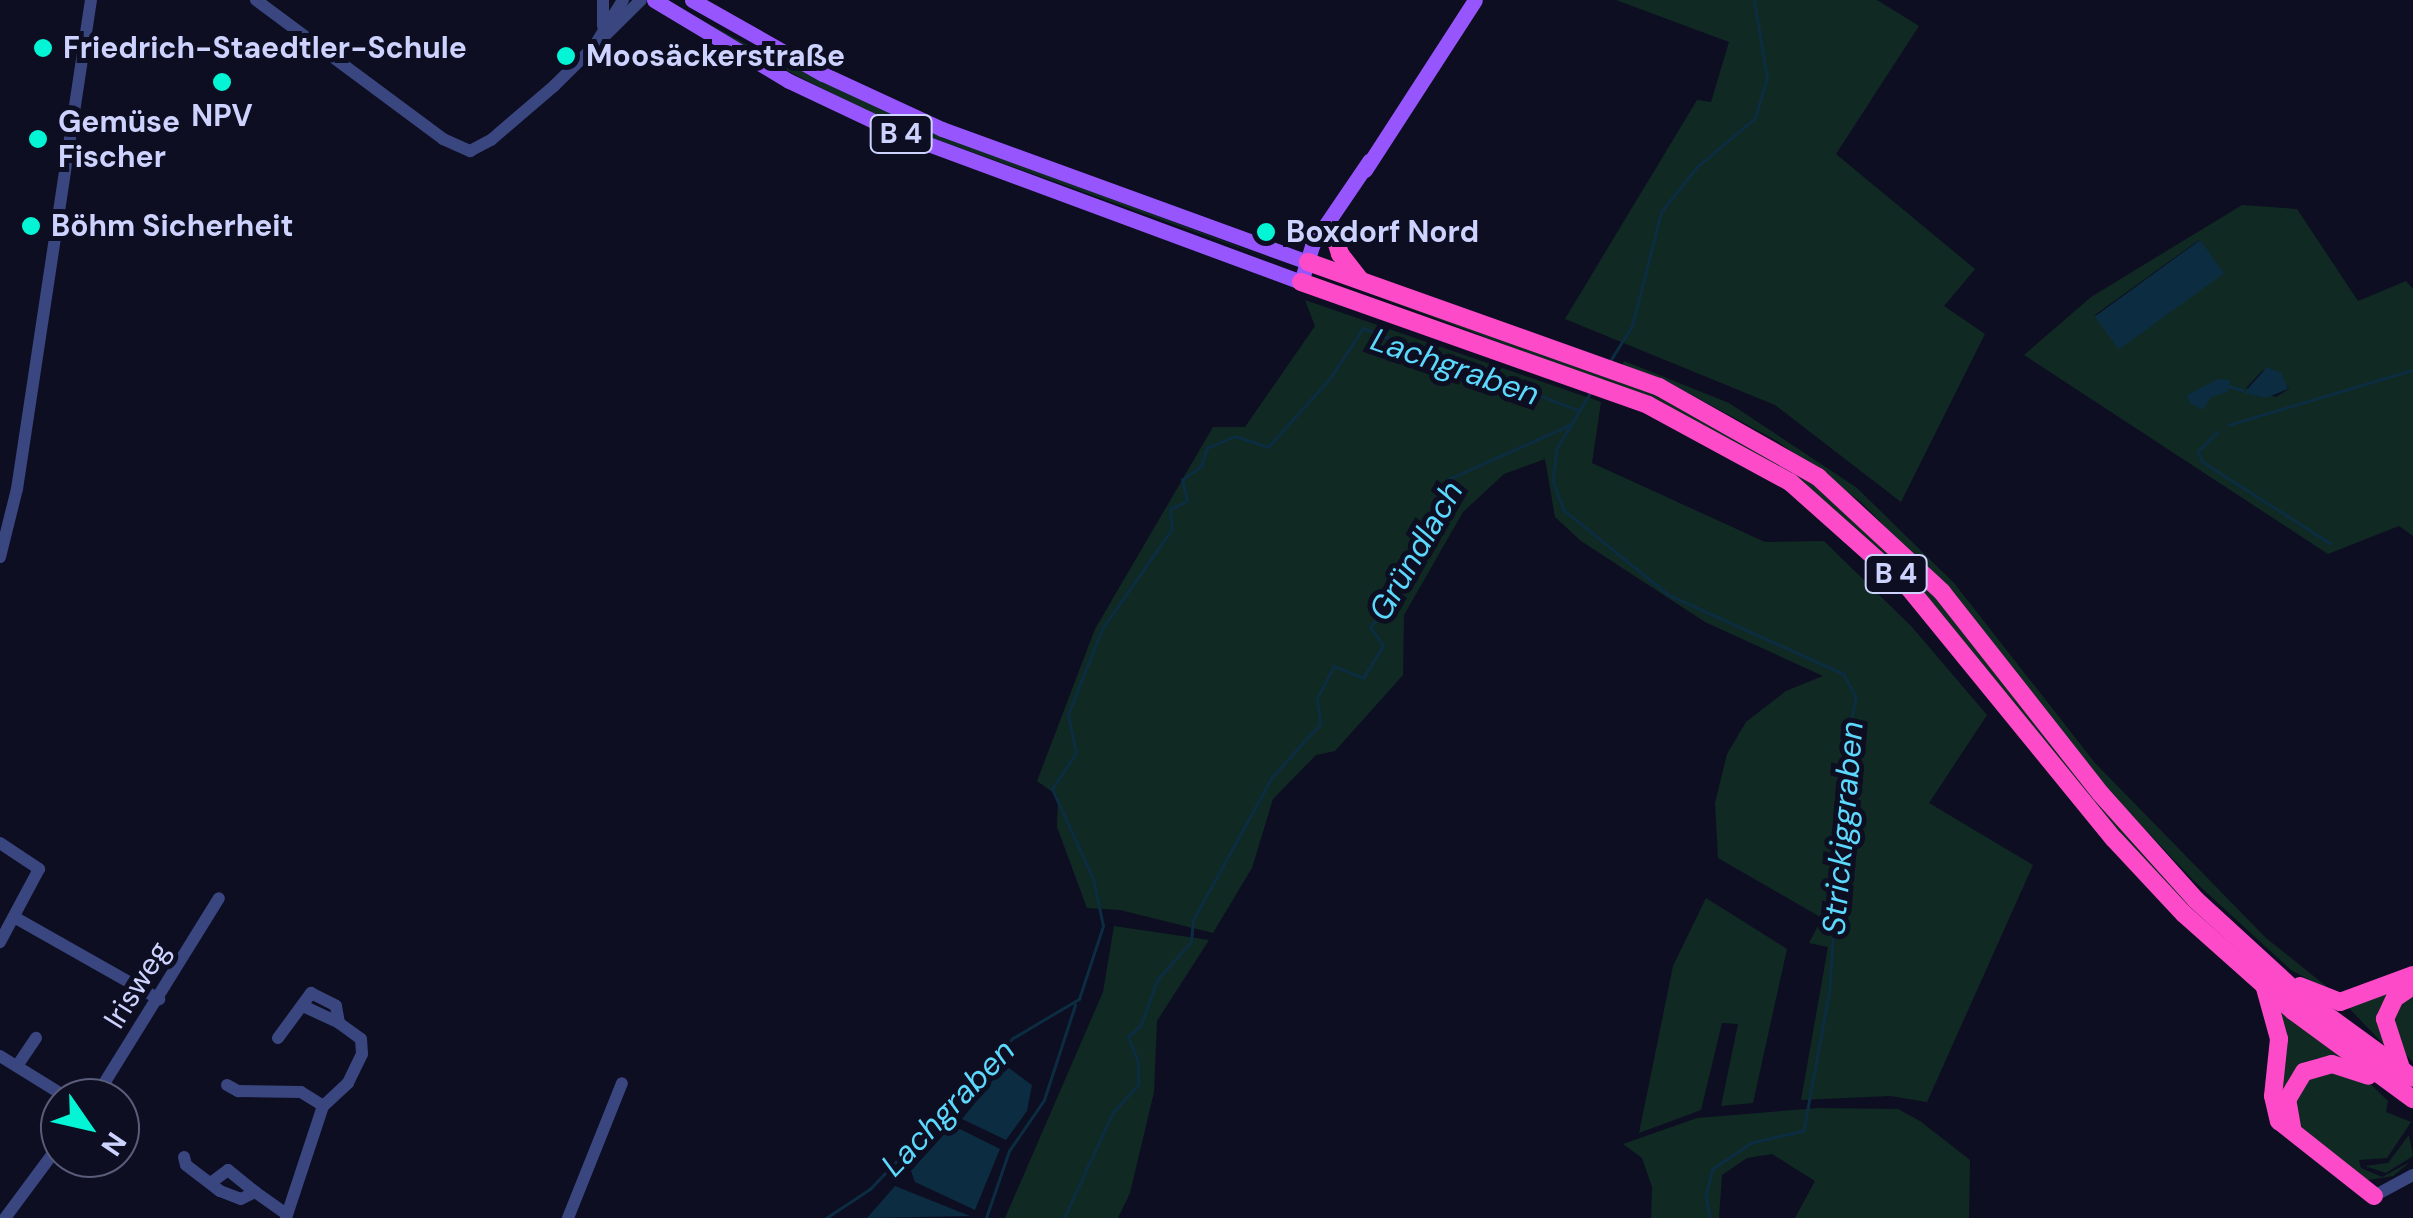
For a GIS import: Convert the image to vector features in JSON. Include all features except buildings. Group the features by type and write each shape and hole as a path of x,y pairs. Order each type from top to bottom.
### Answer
{"highway":[{"path":"1333,231 1340,254 1360,281"},
{"name":"B 4","path":"1308,262 1619,372 1754,435 1876,526 1960,613 2134,833 2267,978 2340,1002 2413,976"},
{"name":"B 4","path":"1301,282 1610,391 1726,443 1842,522 1948,631 2137,864 2267,978 2404,1079 2413,1099"},
{"name":"B 4","path":"2267,978 2279,1039 2274,1104 2283,1127 2374,1196"},
{"path":"2404,1079 2385,1024 2391,1003 2413,986"},
{"name":"B 4","path":"2305,1146 2286,1110 2290,1090 2304,1072 2338,1065 2404,1079"}],"main road":[{"name":"B 4","path":"654,0 789,81 900,134 1301,282"},
{"name":"B 4","path":"692,0 909,114 1308,262"},
{"path":"1301,282 1316,237 1474,0"},
{"path":"1308,262 1333,231 1370,161"}],"street":[{"path":"0,557 17,490 90,0"},
{"path":"256,0 464,150 492,140 593,50 642,0"},
{"path":"603,0 603,26"},
{"path":"593,50 603,26 622,0"},
{"path":"0,843 39,869 0,942"},
{"name":"Irisweg","path":"108,1078 219,898"},
{"path":"14,917 159,999"},
{"path":"278,1038 311,993 336,1006 339,1023"},
{"path":"212,1182 228,1170 285,1215 310,1163 324,1106 348,1083 362,1054 361,1039 339,1023 312,1016 303,1006"},
{"path":"17,1066 36,1038"},
{"path":"0,1056 40,1080"},
{"path":"568,1218 622,1083"},
{"path":"227,1085 301,1092 324,1106"},
{"path":"184,1156 186,1166 241,1199 256,1192"},
{"path":"5,1218 40,1171"},
{"path":"2374,1196 2413,1176"}],"green space":[{"path":"665,0 751,47 982,150 1282,263 891,123 748,51"},
{"path":"1616,0 1877,0 1919,26 1836,154 1975,269 1944,306 1985,334 1901,502 1775,405 1565,319 1697,100 1711,102 1729,42"},
{"path":"2242,205 2297,209 2358,301 2406,281 2413,289 2413,536 2399,526 2328,554 2024,355 2091,297","holes":["2199,240 2223,273 2120,348 2095,315","2263,370 2282,380 2289,389 2276,397 2246,388"]},
{"path":"1313,272 1646,387 1799,470 1914,570 2276,988 2155,876 1892,560 1797,480 1665,405"},
{"path":"1305,300 1601,402 1592,463 1765,542 1824,541 1912,627 1987,715 1929,803 2033,865 1927,1102 1890,1096 1801,1100 1828,947 1809,943 1822,918 1718,858 1715,803 1727,754 1746,722 1786,691 1823,676 1705,622 1581,541 1555,517 1545,459 1504,474 1463,512 1404,615 1403,675 1335,751 1316,755 1273,799 1252,868 1213,933 1120,910 1087,908 1057,827 1058,796 1037,781 1095,629 1213,427 1245,427 1315,326"},
{"path":"1624,361 1729,403 1857,488 1954,583 2095,763 2266,938 2336,994 2291,970 2194,881 2092,773 1957,600 1861,502 1777,441 1679,388 1622,366"},
{"path":"1706,898 1787,949 1753,1103 1721,1106 1738,1024 1722,1023 1701,1110 1639,1133 1673,966"},
{"path":"1114,926 1209,940 1157,1021 1154,1092 1130,1193 1118,1218 1005,1218 1103,992"},
{"path":"2396,982 2391,993 2389,1050 2345,1004"},
{"path":"2413,989 2413,1062 2399,1047 2390,1014"},
{"path":"2279,1009 2344,1060 2317,1058 2300,1067 2282,1107"},
{"path":"2322,1067 2365,1079 2388,1101 2386,1112 2411,1122 2387,1158 2359,1160 2361,1168 2382,1177 2410,1162 2393,1176 2368,1180 2306,1138 2294,1118 2296,1086"},
{"path":"1818,1108 1898,1109 1920,1121 1970,1160 1969,1218 1795,1218 1815,1181 1772,1154 1747,1158 1722,1175 1719,1218 1651,1218 1652,1187 1642,1158 1623,1144 1697,1118"},
{"path":"2409,1135 2413,1156 2386,1173 2365,1166 2388,1163"}],"water":[{"path":"2200,240 2224,273 2119,350 2095,316"},
{"path":"2267,367 2281,373 2288,389 2266,398 2244,393"},
{"path":"2218,379 2230,380 2228,392 2211,397 2203,410 2190,403 2187,395"},
{"path":"1005,1065 1032,1085 1027,1111 1006,1140 962,1119"},
{"path":"952,1125 1000,1149 975,1210 915,1182 911,1171"},
{"path":"895,1186 970,1216 867,1218"}],"waterway":[{"name":"Gründlach","path":"1610,361 1632,326 1661,212 1697,167 1755,118 1767,78 1754,0"},
{"name":"Lachgraben","path":"826,1218 870,1189 1013,1038 1079,999 1103,926 1093,879 1052,789 1076,753 1068,714 1102,629 1172,529 1170,509 1187,501 1182,480 1201,466 1207,448 1235,436 1268,447 1331,377 1363,328 1578,410"},
{"path":"2228,425 2413,370"},
{"path":"2229,386 2242,390"},
{"name":"Strickiggraben","path":"1590,394 1557,449 1553,481 1564,510 1669,595 1844,674 1856,698 1846,745 1830,989 1804,1131 1752,1143 1713,1169 1706,1195 1710,1218"},
{"name":"Gründlach","path":"1064,1218 1113,1112 1138,1085 1138,1062 1128,1037 1141,1025 1157,980 1191,942 1193,920 1272,777 1320,724 1317,698 1334,666 1363,678 1383,646 1370,627 1387,607 1397,575 1423,548 1449,479 1570,425"},
{"path":"2218,432 2198,452 2203,462 2330,543"},
{"path":"986,1218 1009,1151 1044,1100 1075,1005"}],"place":[{"name":"Friedrich-Staedtler-Schule","path":"43,48"},
{"name":"Moosäckerstraße","path":"566,56"},
{"name":"NPV","path":"222,82"},
{"name":"Gemüse Fischer","path":"38,139"},
{"name":"Böhm Sicherheit","path":"31,226"},
{"name":"Boxdorf Nord","path":"1266,232"}]}
